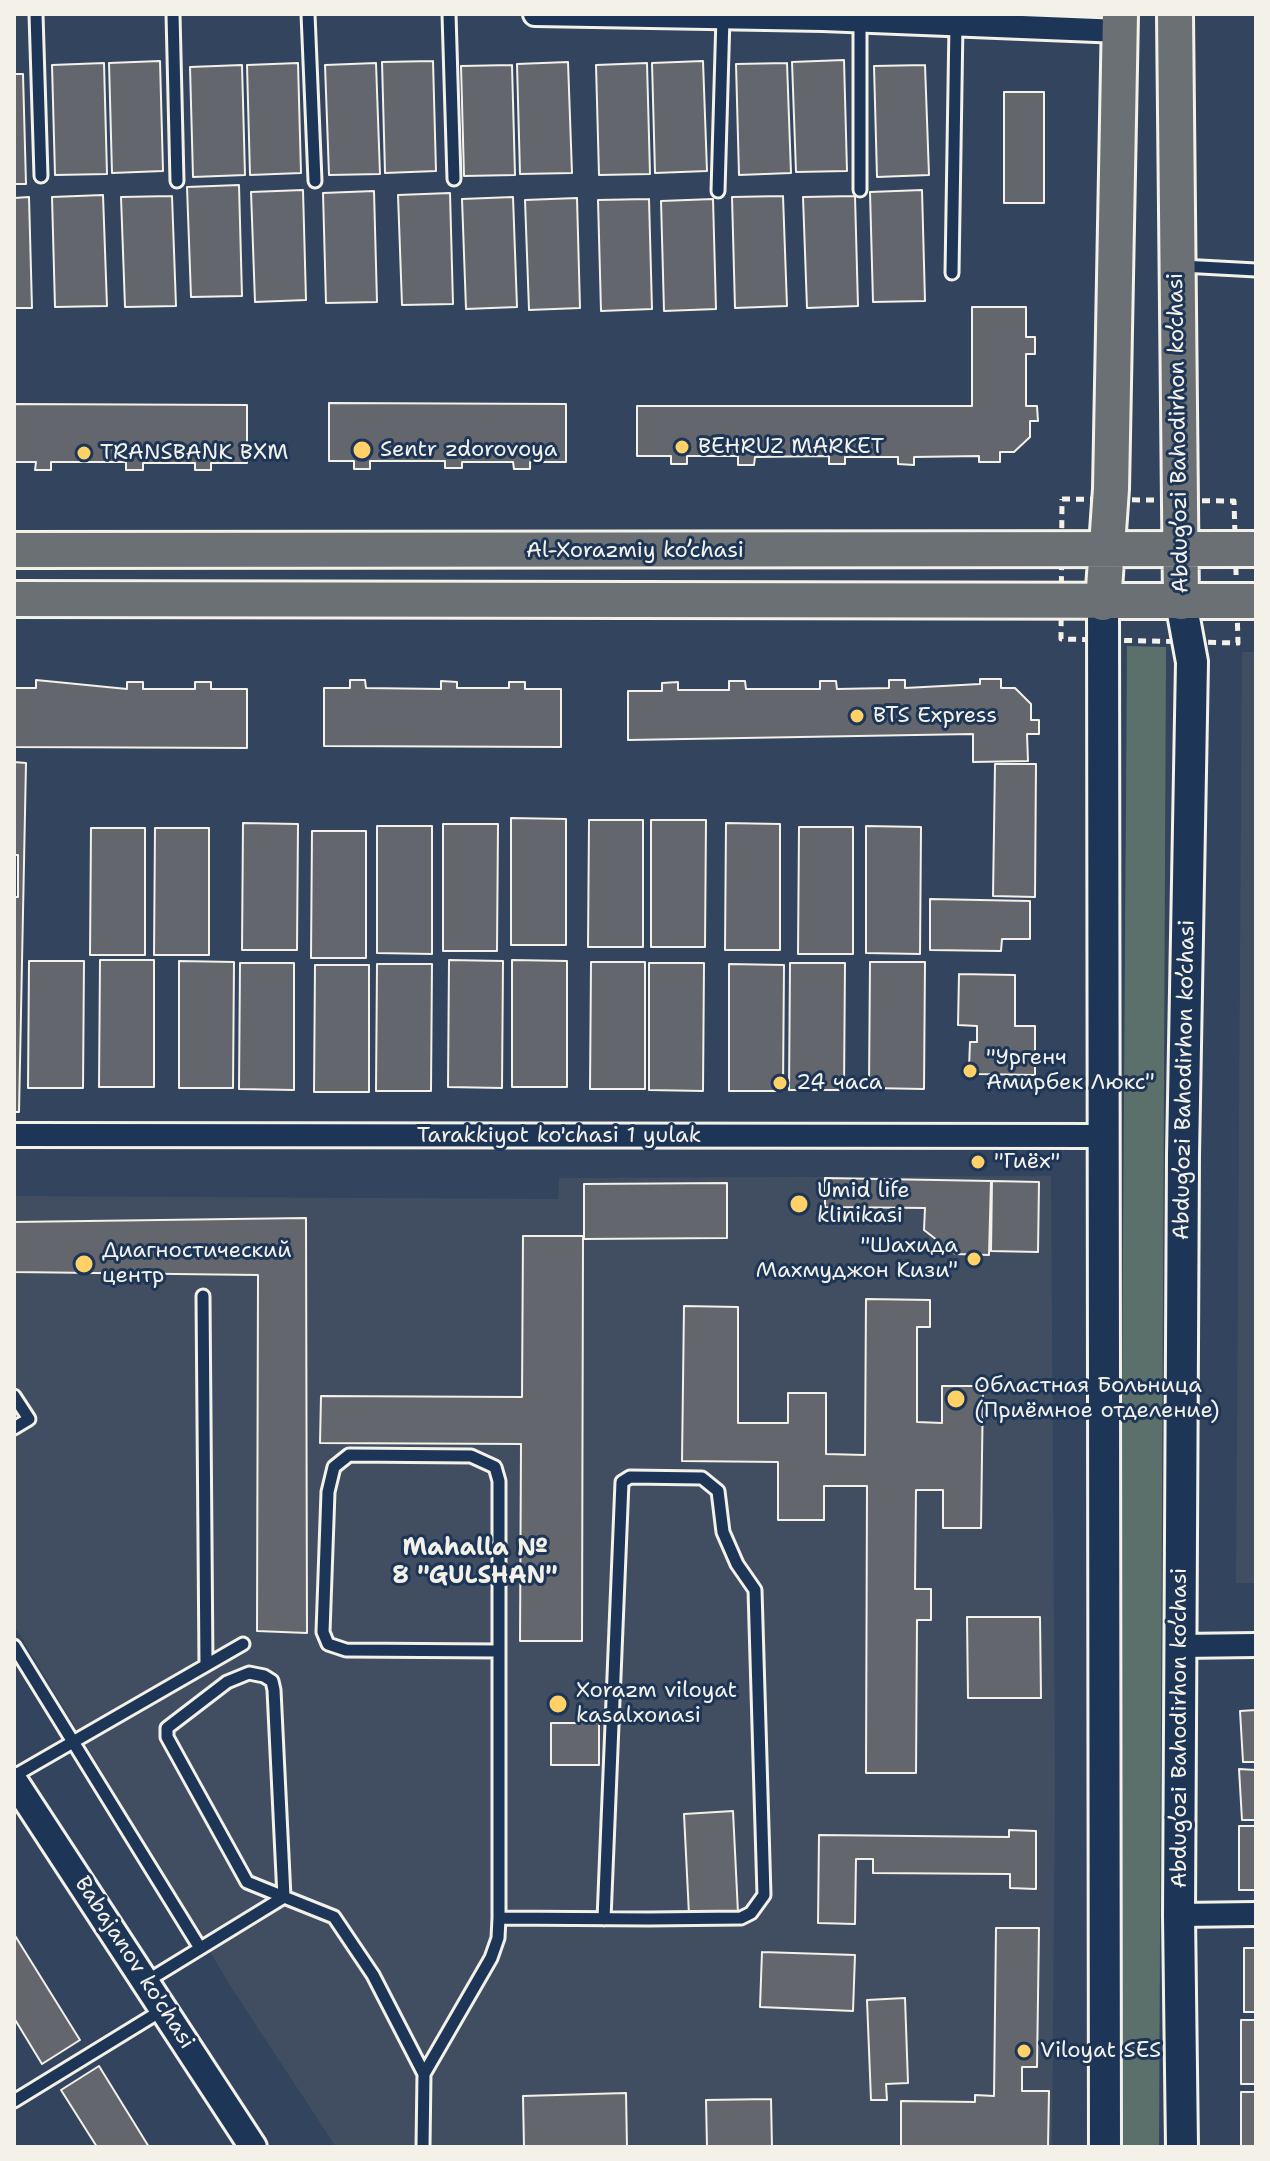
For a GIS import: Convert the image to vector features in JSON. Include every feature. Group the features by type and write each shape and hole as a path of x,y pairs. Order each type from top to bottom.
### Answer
{"main road":[{"name":"Abdug’ozi Bahodirhon ko’chasi","path":"1175,14 1178,551 1181,602 1191,642 1180,1646 1182,2147"},
{"path":"1105,2147 1103,603 1110,501 1120,22"},
{"name":"Al-Xorazmiy ko’chasi","path":"14,550 1256,549"},
{"path":"14,599 1256,601"}],"street":[{"path":"535,14 956,24 1120,22"},
{"name":"Tarakkiyot ko'chasi 1 yulak","path":"14,1135 1105,1136"},
{"path":"1180,1646 1256,1645"},
{"name":"Babajanov ko'chasi","path":"14,1778 253,2147"},
{"path":"1179,1915 1256,1914"}],"lane":[{"path":"36,14 41,176"},
{"path":"173,14 177,181"},
{"path":"308,14 315,181"},
{"path":"449,14 454,179"},
{"path":"718,191 723,17"},
{"path":"860,20 860,190"},
{"path":"952,273 956,24"},
{"path":"1178,266 1256,270"},
{"path":"203,1296 206,1665"},
{"path":"14,1396 29,1419 14,1428"},
{"path":"424,2074 491,1958 498,1938 499,1918 499,1651 499,1481 495,1467 471,1456 349,1455 334,1467 328,1492 323,1632 328,1644 346,1650 499,1651"},
{"path":"499,1918 604,1919 741,1918 751,1913 764,1895 755,1590 737,1564 723,1532 718,1491 702,1478 630,1477 622,1482 604,1919"},
{"path":"14,1778 74,1740 243,1644"},
{"path":"14,1646 200,1948"},
{"path":"284,1897 274,1690 272,1681 249,1673 227,1682 189,1709 167,1728 167,1737 247,1882 284,1897 334,1917 373,1975 424,2074 423,2147"},
{"path":"147,1981 284,1897"},
{"path":"14,2101 165,2008"}],"path":[{"path":"1062,499 1234,501"},
{"path":"1061,639 1238,643"}],"shaded area":[{"path":"1242,652 1256,652 1256,1583 1236,1583"},
{"name":"Xorazm viloyat kasalxonasi","path":"1051,1176 1055,1784 1052,2147 336,2147 231,1987 14,1625 14,1196 558,1199 559,1178"}],"green space":[{"path":"1127,646 1166,647 1159,2147 1117,2147"}],"building":[{"path":"844,60 847,171 796,172 792,62"},
{"path":"160,61 163,171 112,173 109,63"},
{"path":"433,61 436,171 385,173 382,62"},
{"path":"703,61 707,171 655,173 652,63"},
{"path":"568,62 572,173 520,174 517,64"},
{"path":"104,63 107,174 55,175 52,65"},
{"path":"298,63 301,173 250,175 247,65"},
{"path":"376,63 380,174 329,175 325,65"},
{"path":"647,63 650,174 599,175 596,65"},
{"path":"787,63 791,173 739,175 736,64"},
{"path":"242,65 245,175 193,177 190,67"},
{"path":"512,65 515,175 464,176 461,66"},
{"path":"925,65 929,175 877,177 874,66"},
{"path":"14,74 23,74 26,184 14,184"},
{"path":"1004,92 1044,92 1044,203 1004,203"},
{"path":"239,185 242,296 191,297 187,187"},
{"path":"303,190 306,300 255,302 251,192"},
{"path":"922,190 925,301 873,302 870,192"},
{"path":"374,191 377,302 326,303 323,193"},
{"path":"450,193 453,304 402,305 398,195"},
{"path":"103,195 107,306 55,307 52,197"},
{"path":"172,196 176,306 125,307 121,197"},
{"path":"783,196 787,306 735,308 732,197"},
{"path":"855,196 858,306 807,308 803,197"},
{"path":"29,197 32,308 14,308 14,198"},
{"path":"513,197 517,307 466,309 462,199"},
{"path":"577,198 580,308 529,310 525,200"},
{"path":"649,199 652,309 601,311 598,200"},
{"path":"713,199 716,309 664,311 661,201"},
{"path":"972,307 1026,307 1026,337 1035,337 1035,354 1026,354 1026,406 1037,406 1038,421 1030,421 1030,437 1014,452 1000,452 1000,462 979,462 979,456 914,457 914,465 898,464 898,457 845,457 845,464 829,464 829,456 755,457 754,465 738,465 738,456 687,456 687,464 671,464 671,456 637,456 637,406 972,406"},
{"path":"329,403 566,404 566,462 530,462 530,469 514,469 513,462 462,462 462,468 445,468 445,461 370,461 370,469 354,469 354,461 329,461"},
{"path":"14,404 247,405 247,463 211,463 211,470 195,470 195,463 143,463 143,470 126,470 126,462 51,462 51,470 35,470 36,462 14,462"},
{"path":"980,679 1001,679 1001,688 1015,688 1031,704 1031,720 1039,720 1039,734 1027,734 1028,761 973,762 973,734 628,740 628,691 662,691 662,683 678,682 678,690 729,690 729,681 745,681 746,689 820,689 820,681 836,681 837,689 889,688 889,680 905,680 905,688 980,684"},
{"path":"36,680 127,689 127,682 143,682 143,689 195,689 195,682 211,682 211,689 247,689 247,748 14,747 14,688 36,688"},
{"path":"350,680 365,680 366,688 441,689 441,681 457,682 457,688 509,688 509,682 525,682 525,689 561,689 561,747 324,746 324,688 350,688"},
{"path":"14,762 26,763 19,1112 14,1112"},
{"path":"995,764 1036,764 1035,897 993,896"},
{"path":"511,818 566,819 566,945 511,945"},
{"path":"589,820 643,820 643,947 588,947"},
{"path":"651,820 706,820 705,947 651,947"},
{"path":"243,823 298,824 297,950 242,950"},
{"path":"726,823 780,824 780,950 725,950"},
{"path":"443,824 498,824 497,951 443,951"},
{"path":"377,826 432,826 432,954 377,953"},
{"path":"866,826 921,827 920,954 866,953"},
{"path":"799,827 853,827 853,954 798,954"},
{"path":"91,828 145,828 145,955 90,955"},
{"path":"155,828 209,828 209,955 154,955"},
{"path":"312,831 366,831 366,958 311,958"},
{"path":"14,855 18,855 18,897 14,897"},
{"path":"930,899 1030,901 1030,939 1002,939 1001,951 930,950"},
{"path":"100,960 154,960 154,1087 99,1087"},
{"path":"449,960 503,961 502,1088 448,1087"},
{"path":"512,960 567,961 567,1087 512,1087"},
{"path":"29,961 84,961 83,1088 28,1088"},
{"path":"179,961 234,962 233,1088 179,1088"},
{"path":"591,962 645,962 645,1089 590,1089"},
{"path":"870,962 925,962 924,1089 869,1088"},
{"path":"240,963 294,963 294,1090 239,1089"},
{"path":"649,963 704,963 703,1091 649,1090"},
{"path":"790,963 845,963 844,1090 789,1090"},
{"path":"377,964 432,964 431,1091 376,1091"},
{"path":"729,964 784,965 783,1091 729,1091"},
{"path":"315,965 369,965 369,1092 314,1092"},
{"path":"959,974 1015,975 1015,1026 1035,1026 1035,1075 976,1074 976,1068 969,1068 970,1042 977,1042 977,1026 958,1025"},
{"path":"825,1178 991,1181 989,1255 955,1254 924,1230 925,1208 825,1207"},
{"path":"992,1181 1039,1182 1038,1252 991,1251"},
{"path":"727,1183 727,1238 584,1239 584,1184"},
{"path":"306,1218 307,1633 257,1631 258,1275 14,1272 14,1222"},
{"path":"523,1236 583,1236 582,1641 520,1641 521,1444 320,1443 321,1396 522,1397"},
{"path":"866,1299 930,1300 930,1327 917,1327 917,1422 942,1423 942,1386 983,1386 981,1528 943,1528 943,1490 916,1490 915,1589 931,1589 931,1620 917,1620 916,1773 866,1773 867,1486 824,1486 824,1520 778,1520 778,1462 682,1461 684,1306 738,1307 738,1423 788,1423 788,1393 826,1393 826,1454 865,1455"},
{"path":"967,1617 1040,1617 1041,1698 968,1698"},
{"path":"1256,1710 1256,1762 1243,1762 1240,1711"},
{"path":"551,1723 599,1723 599,1765 551,1765"},
{"path":"1239,1769 1256,1770 1256,1820 1242,1820"},
{"path":"733,1811 738,1913 689,1915 684,1814"},
{"path":"1239,1826 1256,1826 1256,1890 1239,1890"},
{"path":"1009,1830 1036,1831 1036,1889 1010,1888 1010,1874 873,1873 873,1859 856,1859 855,1924 818,1923 819,1835 1009,1837"},
{"path":"996,1928 1039,1928 1037,2067 1022,2067 1022,2091 1049,2091 1048,2147 901,2147 901,2101 975,2102 975,2095 994,2096"},
{"path":"14,1934 80,2040 42,2064 14,2018"},
{"path":"1244,1948 1256,1948 1256,2012 1244,2012"},
{"path":"762,1952 855,1955 853,2011 760,2007"},
{"path":"905,1998 908,2083 886,2084 887,2100 871,2100 867,2000"},
{"path":"1241,2020 1256,2020 1256,2084 1241,2084"},
{"path":"99,2066 149,2147 97,2147 61,2090"},
{"path":"1241,2092 1256,2092 1256,2147 1241,2147"},
{"path":"626,2093 627,2147 524,2147 523,2096"},
{"path":"771,2099 772,2147 707,2147 706,2100"}],"place":[{"name":"BEHRUZ MARKET","path":"682,447"},
{"name":"Sentr zdorovoya","path":"362,450"},
{"name":"TRANSBANK BXM","path":"84,453"},
{"name":"BTS Express","path":"857,716"},
{"name":"\"Ургенч Амирбек Люкс\"","path":"970,1071"},
{"name":"24 часа","path":"780,1083"},
{"name":"\"Гиёх\"","path":"978,1162"},
{"name":"Umid life klinikasi","path":"799,1204"},
{"name":"\"Шахида Махмуджон Кизи\"","path":"974,1259"},
{"name":"Диагностический центр","path":"84,1264"},
{"name":"Областная Больница (Приёмное отделение)","path":"956,1399"},
{"name":"Xorazm viloyat kasalxonasi","path":"558,1704"},
{"name":"Viloyat SES","path":"1024,2051"}],"district":[{"name":"Mahalla № 8 \"GULSHAN\"","path":"475,1563"}]}
